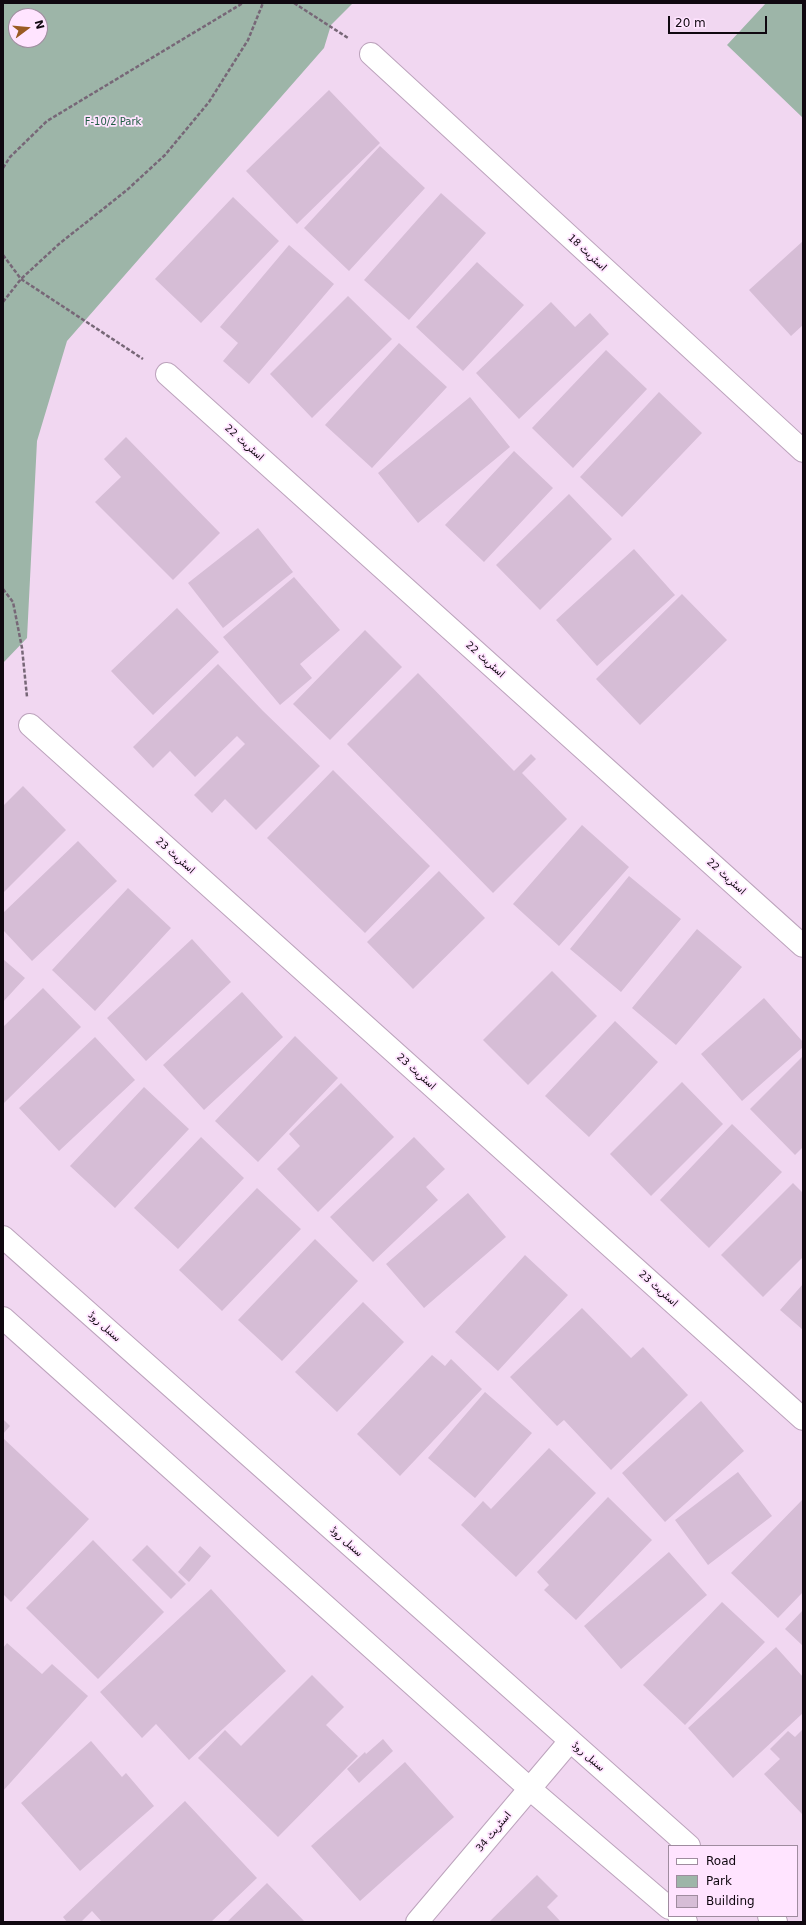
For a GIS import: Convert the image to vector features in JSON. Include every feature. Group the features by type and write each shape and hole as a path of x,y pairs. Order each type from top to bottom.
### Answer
{"street":[{"name":"اسٹریٹ 18","path":"371,54 803,451"},
{"name":"اسٹریٹ 22","path":"168,374 803,946"},
{"name":"اسٹریٹ 23","path":"30,725 803,1419"},
{"name":"سنبل روڈ","path":"3,1237 688,1845"},
{"path":"3,1318 530,1789 668,1907"},
{"name":"اسٹریٹ 34","path":"417,1922 570,1741"}],"path":[{"path":"3,168 10,157 47,121 243,3"},
{"path":"3,302 21,279 64,240 127,190 165,155 209,102 248,40 264,3"},
{"path":"294,3 371,54"},
{"path":"3,255 21,279 168,374"},
{"path":"3,588 13,602 22,648 30,725"}],"green space":[{"name":"F-10/2 Park","path":"3,3 353,3 331,25 324,48 67,341 37,441 27,638 3,663"},
{"path":"766,3 803,3 803,118 727,45"}],"building":[{"path":"329,90 380,143 297,224 246,171"},
{"path":"380,146 425,188 349,271 304,228"},
{"path":"441,193 486,233 409,320 364,280"},
{"path":"233,197 279,241 201,323 155,279"},
{"path":"803,241 803,325 791,336 749,290"},
{"path":"289,245 334,284 249,384 223,361 238,343 220,327"},
{"path":"477,262 524,305 463,371 416,327"},
{"path":"348,296 392,339 312,418 270,374"},
{"path":"551,302 575,327 590,313 609,334 519,419 476,373"},
{"path":"399,343 447,387 372,468 325,425"},
{"path":"606,350 647,389 573,468 532,428"},
{"path":"659,392 702,433 622,517 580,477"},
{"path":"470,397 510,447 418,523 378,473"},
{"path":"126,437 220,533 173,580 95,502 121,477 104,459"},
{"path":"514,451 553,488 484,562 445,525"},
{"path":"569,494 612,539 540,610 496,565"},
{"path":"258,528 293,572 223,628 188,583"},
{"path":"634,549 675,595 597,666 556,620"},
{"path":"294,577 340,630 300,664 312,678 280,705 223,637"},
{"path":"682,594 727,640 640,725 596,679"},
{"path":"177,608 219,652 153,715 111,671"},
{"path":"365,630 402,667 330,740 293,704"},
{"path":"218,664 263,711 320,766 256,830 225,799 212,813 194,795 245,744 237,736 195,777 170,751 153,768 133,747"},
{"path":"418,673 514,771 531,754 536,759 522,773 567,819 493,893 347,744"},
{"path":"333,770 430,866 365,933 267,838"},
{"path":"23,786 66,830 3,893 3,806"},
{"path":"582,825 629,867 559,946 513,904"},
{"path":"78,841 117,881 32,961 3,930 3,913"},
{"path":"439,871 485,918 413,989 367,942"},
{"path":"629,876 681,919 621,992 570,949"},
{"path":"128,888 171,928 95,1011 52,970"},
{"path":"697,929 742,967 676,1045 632,1008"},
{"path":"192,939 231,982 146,1061 107,1018"},
{"path":"3,959 25,978 3,1002"},
{"path":"552,971 597,1016 528,1085 483,1040"},
{"path":"43,988 81,1027 3,1104 3,1027"},
{"path":"242,992 283,1037 204,1110 163,1065"},
{"path":"764,998 803,1042 803,1047 742,1101 701,1054"},
{"path":"615,1021 658,1062 589,1137 545,1096"},
{"path":"295,1036 338,1078 258,1162 215,1121"},
{"path":"95,1037 135,1080 59,1151 19,1108"},
{"path":"803,1056 803,1147 795,1155 750,1109"},
{"path":"682,1082 723,1124 651,1196 610,1154"},
{"path":"341,1083 394,1137 318,1212 277,1169 300,1146 289,1134"},
{"path":"144,1087 189,1129 115,1208 70,1166"},
{"path":"732,1124 782,1172 709,1248 660,1200"},
{"path":"201,1137 244,1178 178,1249 134,1208"},
{"path":"414,1137 445,1169 426,1187 438,1200 373,1262 330,1217"},
{"path":"793,1183 803,1193 803,1257 763,1297 721,1255"},
{"path":"257,1188 301,1229 222,1311 179,1270"},
{"path":"468,1193 506,1237 424,1308 386,1264"},
{"path":"315,1239 358,1281 282,1361 238,1320"},
{"path":"525,1255 568,1295 498,1371 455,1332"},
{"path":"803,1284 803,1330 780,1310"},
{"path":"363,1302 404,1342 337,1412 295,1372"},
{"path":"582,1308 631,1358 643,1347 688,1395 611,1470 564,1420 557,1426 510,1377"},
{"path":"432,1355 445,1366 451,1359 482,1389 400,1476 357,1434"},
{"path":"485,1392 532,1433 475,1498 428,1458"},
{"path":"701,1401 744,1451 665,1522 622,1473"},
{"path":"3,1419 10,1426 3,1434"},
{"path":"3,1438 89,1519 11,1602 3,1594"},
{"path":"549,1448 596,1493 516,1577 461,1525 483,1501 491,1509"},
{"path":"738,1472 772,1516 708,1565 675,1520"},
{"path":"608,1497 652,1540 576,1620 544,1590 549,1585 537,1572"},
{"path":"803,1499 803,1592 778,1618 731,1573"},
{"path":"93,1540 164,1612 98,1679 26,1608"},
{"path":"147,1545 186,1584 171,1599 132,1560"},
{"path":"200,1546 211,1556 189,1582 178,1572"},
{"path":"669,1552 707,1595 621,1669 584,1626"},
{"path":"211,1589 286,1671 189,1760 156,1724 142,1738 100,1692"},
{"path":"722,1602 765,1642 685,1725 643,1685"},
{"path":"803,1610 803,1646 785,1629"},
{"path":"7,1643 42,1674 52,1664 88,1696 3,1791 3,1648"},
{"path":"776,1647 803,1677 803,1713 733,1778 688,1728"},
{"path":"312,1675 344,1707 326,1725 358,1756 278,1837 198,1758 225,1730 241,1746"},
{"path":"803,1729 802,1814 764,1774 780,1759 770,1749 788,1731 795,1737"},
{"path":"383,1739 393,1751 359,1783 347,1769 365,1752 366,1754"},
{"path":"91,1741 122,1777 126,1773 154,1806 80,1871 21,1803"},
{"path":"405,1762 454,1817 360,1901 311,1846"},
{"path":"185,1801 257,1878 211,1922 102,1922 92,1911 81,1922 67,1922 63,1917"},
{"path":"537,1875 558,1896 547,1907 561,1922 489,1922"},
{"path":"267,1883 305,1922 227,1922"}]}
